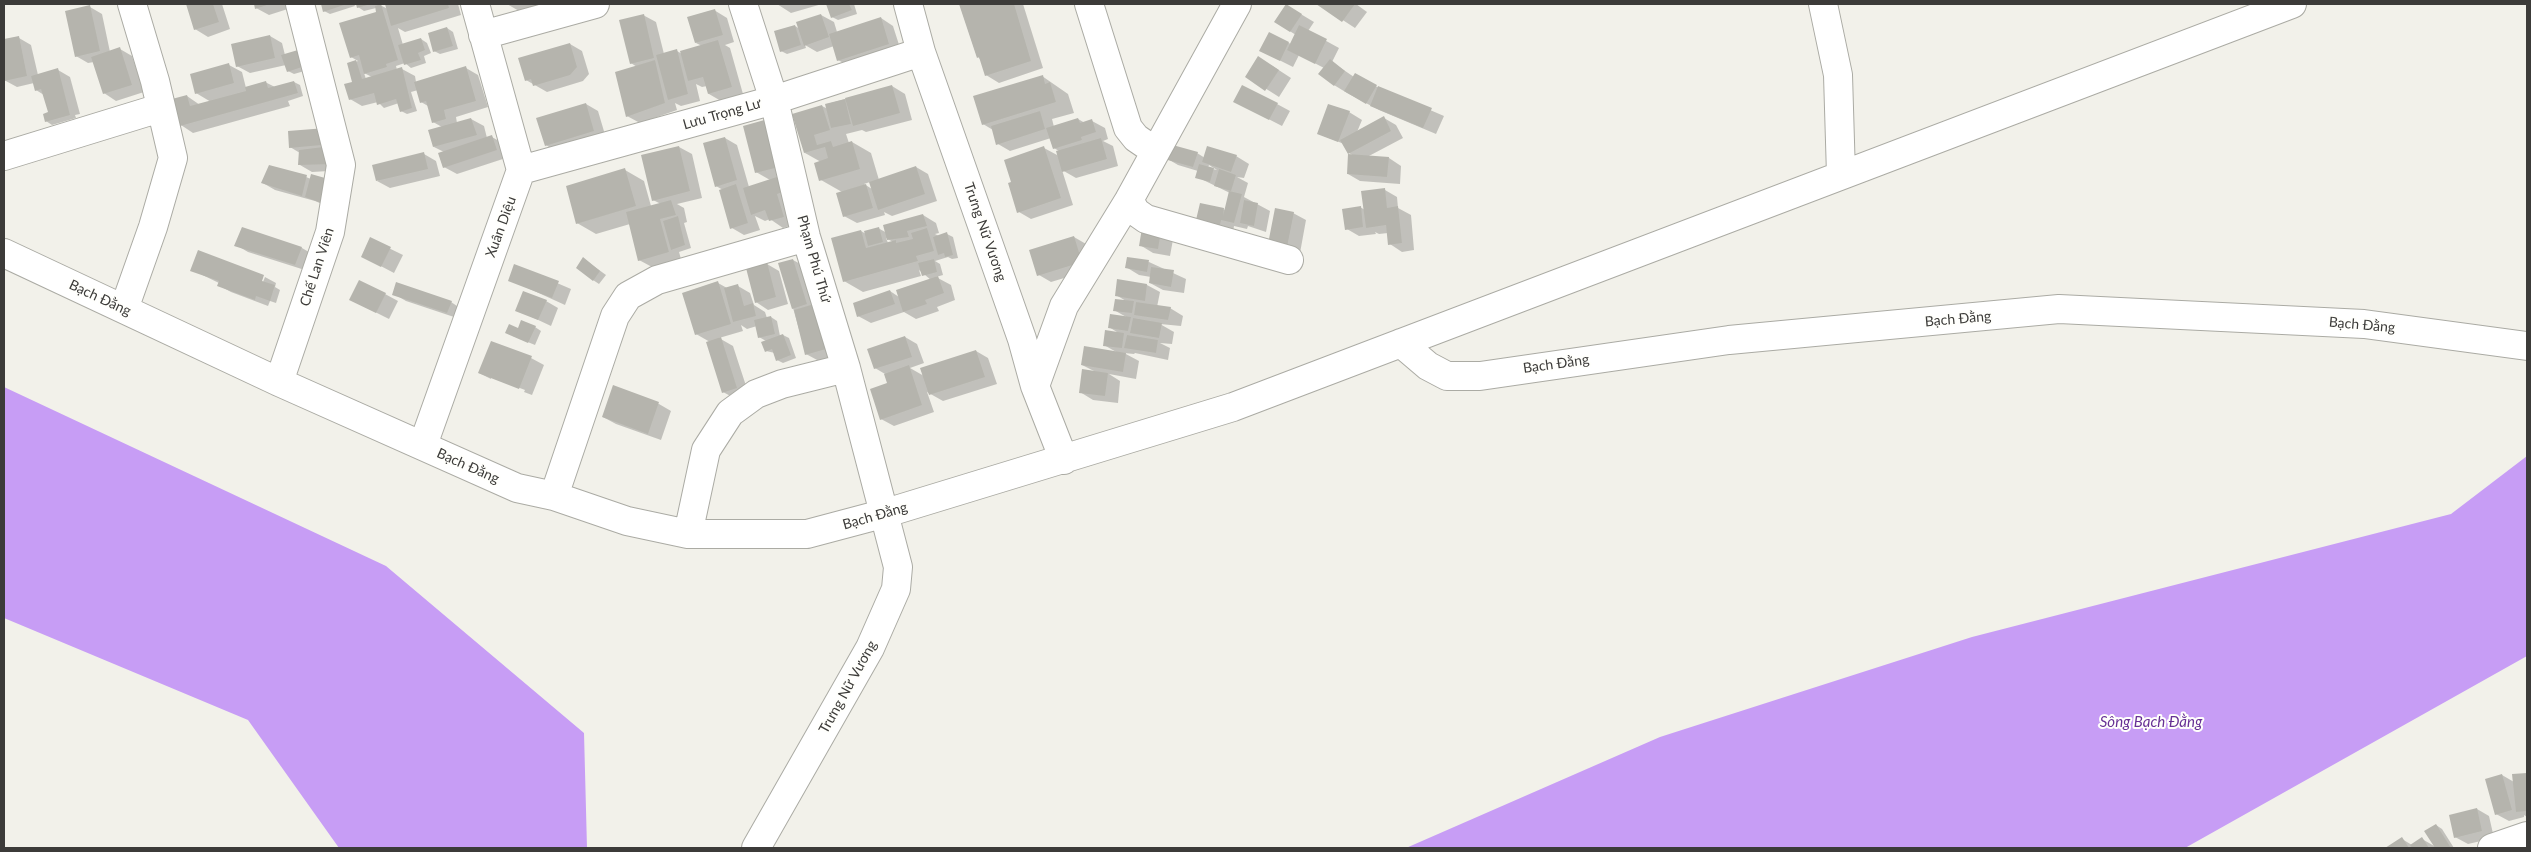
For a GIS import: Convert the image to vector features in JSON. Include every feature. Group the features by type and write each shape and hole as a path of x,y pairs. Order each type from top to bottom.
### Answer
{"street":[{"path":"124,309 154,227 173,158 155,81 132,4"},
{"name":"Chế Lan Viên","path":"279,382 330,232 341,166 300,4"},
{"path":"475,4 521,170"},
{"path":"483,35 595,4"},
{"name":"Phạm Phú Thứ","path":"744,4 774,100 806,237 846,368 886,513"},
{"name":"Trưng Nữ Vương","path":"908,4 922,52 1019,330 1035,386 1064,460"},
{"path":"1088,4 1097,24 1128,128 1136,138 1155,151"},
{"path":"1035,386 1064,306 1129,200 1237,4"},
{"path":"1823,4 1838,74 1841,175"},
{"name":"Bạch Đằng","path":"4,253 279,382 517,488 554,496 627,521 688,534 807,534 886,513 1064,460 1233,406 2292,4"},
{"name":"Lưu Trọng Lư","path":"521,170 774,100 922,52"},
{"path":"4,156 160,108"},
{"name":"Xuân Diệu","path":"423,446 521,170"},
{"path":"1129,200 1136,212 1146,219 1289,260"},
{"path":"554,496 615,316 628,296 657,280 806,237"},
{"name":"Bạch Đằng","path":"1401,343 1428,366 1448,376 1480,376 1729,340 2059,309 2364,324 2527,346"},
{"path":"688,534 706,450 730,413 756,394 773,387 846,368"},
{"name":"Trưng Nữ Vương","path":"756,848 870,648 896,589 898,567 886,513"},
{"path":"2492,848 2527,836"}],"water":[{"path":"4,387 386,566 584,733 587,848 339,848 248,720 4,618"},
{"name":"Sông Bạch Đằng","path":"2527,456 2527,656 2185,848 1406,848 1660,737 1972,637 2451,514"}],"building":[{"path":"186,4 213,4 219,22 194,30"},
{"path":"254,4 270,4 255,9"},
{"path":"321,4 347,4 323,12"},
{"path":"356,4 371,4 357,8"},
{"path":"381,4 398,60 386,64 387,67 364,74 359,55 350,58 339,23 376,12 375,6"},
{"path":"385,4 448,4 449,8 391,26"},
{"path":"826,4 849,4 852,10 831,18"},
{"path":"959,4 1014,4 1031,61 985,76"},
{"path":"1286,4 1302,14 1290,32 1274,22"},
{"path":"1316,4 1355,4 1342,22"},
{"path":"90,5 100,51 75,57 65,11"},
{"path":"715,9 723,35 695,43 687,17"},
{"path":"644,14 654,58 630,64 619,20"},
{"path":"821,14 829,37 804,46 796,22"},
{"path":"881,17 889,44 837,61 829,34"},
{"path":"795,25 801,45 780,52 774,31"},
{"path":"1299,25 1327,39 1315,64 1287,50"},
{"path":"447,27 453,46 433,52 428,33"},
{"path":"1269,32 1289,42 1280,61 1259,51"},
{"path":"270,35 275,58 236,67 231,44"},
{"path":"19,36 27,76 4,81 4,39"},
{"path":"421,38 425,50 418,53 421,60 404,65 398,45"},
{"path":"718,40 732,87 708,94 703,77 688,81 680,51"},
{"path":"570,43 577,67 570,75 533,86 531,79 525,81 518,58"},
{"path":"120,47 132,85 103,94 91,57"},
{"path":"677,49 688,94 668,100 656,55"},
{"path":"298,50 302,67 287,72 281,55"},
{"path":"1258,56 1279,70 1265,91 1245,77"},
{"path":"1330,59 1345,71 1334,86 1318,74"},
{"path":"356,60 362,79 402,67 412,108 400,112 396,99 377,105 374,93 349,100 344,84 352,82 347,63"},
{"path":"655,60 665,103 626,117 615,72"},
{"path":"229,63 234,83 195,94 190,74"},
{"path":"466,66 476,101 444,110 446,119 432,123 426,101 420,103 414,82"},
{"path":"58,68 70,115 45,122 43,114 48,112 41,89 35,91 31,76"},
{"path":"1355,73 1377,85 1366,104 1344,91"},
{"path":"1043,75 1045,84 1050,82 1056,102 982,125 973,96"},
{"path":"266,81 268,88 294,81 298,93 180,126 172,99 187,95 190,106 246,91 245,87"},
{"path":"892,85 900,113 853,126 845,98"},
{"path":"1242,85 1278,103 1269,120 1233,102"},
{"path":"1378,86 1432,108 1423,128 1370,106"},
{"path":"845,99 851,124 831,128 825,104"},
{"path":"586,103 594,131 545,146 536,118"},
{"path":"1328,104 1350,111 1338,142 1317,134"},
{"path":"822,105 830,130 814,135 817,145 831,141 833,147 852,141 860,169 819,181 814,163 828,158 825,147 804,153 792,114"},
{"path":"1040,111 1045,129 996,145 991,126"},
{"path":"1384,116 1391,131 1348,154 1340,140"},
{"path":"471,118 477,135 433,147 428,130"},
{"path":"1078,118 1080,123 1092,119 1096,132 1081,137 1082,140 1053,149 1046,128"},
{"path":"768,119 787,165 755,173 743,126"},
{"path":"326,128 322,145 289,148 288,131"},
{"path":"492,135 497,150 443,168 438,153"},
{"path":"725,137 737,180 715,187 703,143"},
{"path":"1101,138 1107,159 1062,172 1056,151"},
{"path":"1169,144 1198,152 1193,167 1164,159"},
{"path":"331,146 334,164 298,165 299,150"},
{"path":"679,146 690,191 652,201 641,155"},
{"path":"1044,146 1061,198 1017,213 1008,183 1011,182 1004,160"},
{"path":"1207,146 1237,155 1231,172 1202,162"},
{"path":"424,152 428,169 376,181 372,165"},
{"path":"1348,154 1389,157 1387,177 1347,174"},
{"path":"1199,164 1214,168 1210,182 1195,178"},
{"path":"269,165 307,175 302,196 261,183"},
{"path":"916,166 925,194 878,210 869,182"},
{"path":"625,168 636,206 576,224 566,186"},
{"path":"1219,169 1236,175 1231,191 1214,186"},
{"path":"311,174 332,180 324,204 305,197"},
{"path":"786,174 791,189 777,194 784,217 769,221 765,210 751,215 743,188"},
{"path":"736,184 748,223 730,229 719,190"},
{"path":"866,184 873,208 843,217 836,193"},
{"path":"1385,188 1387,208 1398,206 1402,243 1388,245 1386,225 1366,228 1361,191"},
{"path":"1229,191 1242,194 1234,223 1221,220 1220,225 1196,220 1200,203 1224,208 1223,216"},
{"path":"671,200 676,215 660,219 669,252 638,261 626,212"},
{"path":"1244,200 1258,203 1254,226 1240,223"},
{"path":"1361,206 1363,227 1345,230 1342,209"},
{"path":"1275,208 1294,212 1287,247 1268,244"},
{"path":"923,214 927,226 907,231 909,237 887,240 883,225"},
{"path":"678,216 685,245 671,250 663,221"},
{"path":"1143,222 1162,225 1158,249 1139,246"},
{"path":"242,227 302,247 295,265 234,246"},
{"path":"879,227 883,242 868,246 864,231"},
{"path":"927,228 934,251 916,256 918,261 843,282 831,238 861,230 866,248 896,240 896,243 913,239 911,233"},
{"path":"947,232 953,255 945,257 944,253 938,255 933,237"},
{"path":"1074,236 1082,262 1037,276 1029,250"},
{"path":"370,237 391,247 381,267 361,257"},
{"path":"198,250 264,275 262,281 275,285 270,301 256,296 255,300 217,286 219,281 190,271"},
{"path":"583,257 600,271 593,281 576,268"},
{"path":"1127,257 1149,260 1147,272 1125,268"},
{"path":"793,259 807,304 792,309 778,263"},
{"path":"934,259 937,272 922,276 918,263"},
{"path":"767,262 776,297 755,303 746,268"},
{"path":"514,264 559,281 552,298 508,281"},
{"path":"1151,267 1174,270 1171,287 1149,283"},
{"path":"938,276 944,293 925,300 927,304 903,312 896,290"},
{"path":"1117,279 1147,284 1145,301 1115,296"},
{"path":"359,280 386,293 376,313 349,300"},
{"path":"718,281 731,324 695,335 682,293"},
{"path":"396,282 452,301 447,313 392,295"},
{"path":"738,284 744,306 753,303 756,316 733,322 724,288"},
{"path":"890,290 895,304 857,317 853,303"},
{"path":"523,291 547,300 538,320 515,311"},
{"path":"1115,299 1134,301 1132,313 1113,311"},
{"path":"1136,302 1171,307 1168,320 1134,315"},
{"path":"814,304 826,349 805,355 794,310"},
{"path":"1110,314 1131,317 1128,331 1108,328"},
{"path":"771,316 775,334 758,338 754,320"},
{"path":"1133,318 1162,323 1159,338 1130,333"},
{"path":"521,320 536,326 528,343 505,333 509,324 518,328"},
{"path":"1105,330 1124,333 1122,348 1103,346"},
{"path":"783,334 791,355 776,361 772,349 765,352 761,342"},
{"path":"1127,335 1158,340 1156,353 1124,348"},
{"path":"905,336 912,357 874,369 867,349"},
{"path":"721,337 737,388 722,393 706,342"},
{"path":"491,341 532,356 519,389 478,373"},
{"path":"1084,346 1126,353 1123,372 1081,365"},
{"path":"976,350 985,377 929,395 920,368"},
{"path":"909,365 922,405 880,420 870,389 887,383 884,374"},
{"path":"1082,369 1108,373 1105,396 1079,393"},
{"path":"613,385 659,402 648,434 602,417"},
{"path":"2527,773 2527,811 2516,812 2512,774"},
{"path":"2502,774 2512,810 2495,815 2485,779"},
{"path":"2477,808 2482,831 2454,838 2449,815"},
{"path":"2436,824 2451,848 2435,848 2424,831"},
{"path":"2402,837 2409,848 2385,848"},
{"path":"2422,837 2429,848 2412,848 2410,845"}]}
